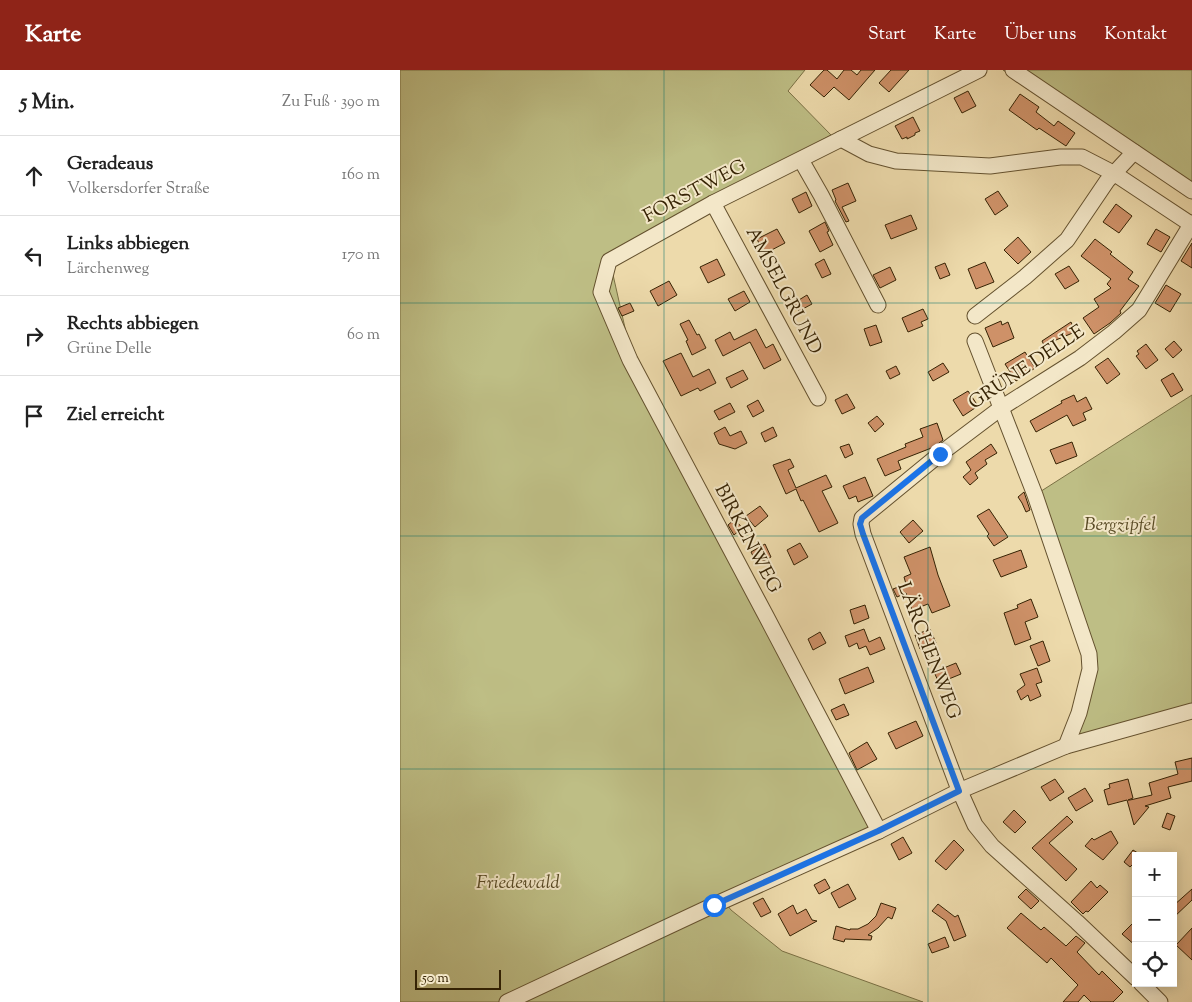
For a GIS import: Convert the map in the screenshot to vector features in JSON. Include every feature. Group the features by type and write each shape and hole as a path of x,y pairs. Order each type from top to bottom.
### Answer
{"street":[{"name":"FORSTWEG","path":"609,261 713,203 979,70"},
{"path":"1013,70 1192,191"},
{"path":"841,139 869,154 896,161 990,166 1082,157 1115,174 1192,224"},
{"path":"975,316 1025,277 1067,240 1107,181 1134,152"},
{"path":"801,160 878,305"},
{"name":"AMSELGRUND","path":"713,203 818,398"},
{"name":"GRÜNE DELLE","path":"860,524 862,518 940,454 1001,408 1080,358 1139,310 1192,224"},
{"name":"BIRKENWEG","path":"609,261 600,292 630,360 878,831"},
{"path":"975,342 1035,495 1089,654 1090,669 1079,713 1066,746"},
{"name":"LÄRCHENWEG","path":"860,524 959,791 975,825 992,846 1132,974"},
{"path":"506,1002 878,831 959,791 1066,746 1192,711"},
{"path":"1145,987 1160,1002"}],"green space":[{"name":"Friedewald","path":"400,70 805,70 788,91 831,135 609,257 637,381 875,827 724,901 731,910 782,951 923,1002 400,1002"},
{"path":"1003,70 1192,70 1192,196"},
{"name":"Bergzipfel","path":"1192,395 1192,711 1066,746 1090,669 1035,495"}],"building":[{"path":"824,70 827,70 837,79 844,70 851,70 857,75 861,70 875,70 849,100 834,87 824,97 810,85"},
{"path":"891,70 909,70 889,92 879,83"},
{"path":"968,91 976,106 962,113 954,98"},
{"path":"1020,94 1039,107 1036,112 1054,126 1058,121 1075,133 1066,146 1039,128 1037,130 1009,110"},
{"path":"913,117 920,131 907,139 907,137 902,139 895,126"},
{"path":"848,183 856,201 842,207 849,221 846,222 835,201 832,190"},
{"path":"998,191 1008,206 995,215 985,199"},
{"path":"806,192 812,206 799,213 792,199"},
{"path":"1116,204 1132,216 1119,233 1103,222"},
{"path":"911,215 917,229 891,239 885,225"},
{"path":"825,222 833,245 820,252 809,231"},
{"path":"777,229 785,243 764,254 757,239"},
{"path":"1156,229 1170,237 1161,252 1147,244"},
{"path":"1018,237 1031,252 1018,264 1004,250"},
{"path":"1095,239 1133,272 1128,279 1139,286 1120,311 1121,313 1094,334 1083,318 1099,307 1094,299 1111,288 1107,284 1111,279 1081,256"},
{"path":"1192,243 1192,268 1181,261"},
{"path":"717,259 725,275 708,283 700,267"},
{"path":"824,259 831,274 822,278 815,264"},
{"path":"985,262 994,282 976,289 968,269"},
{"path":"945,263 950,275 940,279 935,267"},
{"path":"1069,266 1079,281 1065,289 1055,274"},
{"path":"890,267 896,280 880,288 873,275"},
{"path":"669,281 677,295 658,306 650,291"},
{"path":"1166,285 1181,294 1170,312 1155,303"},
{"path":"744,291 750,302 735,311 728,299"},
{"path":"807,295 812,304 799,311 794,303"},
{"path":"630,303 634,311 622,316 618,308"},
{"path":"923,309 928,319 921,322 923,326 908,332 902,318"},
{"path":"689,320 706,348 692,355 686,341 688,340 680,324"},
{"path":"1001,321 1002,325 1008,322 1014,338 993,347 985,328"},
{"path":"1071,322 1075,332 1044,345 1042,341"},
{"path":"876,325 882,342 870,346 864,329"},
{"path":"756,329 766,348 773,344 781,360 764,369 750,342 723,356 715,340 730,332 734,340"},
{"path":"1174,341 1182,350 1173,358 1165,349"},
{"path":"1146,344 1158,360 1146,369 1136,356 1139,354 1137,351"},
{"path":"1025,352 1035,368 1016,381 1005,364"},
{"path":"681,353 693,377 709,369 716,383 700,391 698,388 681,396 663,361"},
{"path":"1108,358 1120,374 1107,384 1095,367"},
{"path":"943,363 949,372 933,381 928,372"},
{"path":"896,366 900,374 890,379 886,371"},
{"path":"743,370 748,379 731,388 726,378"},
{"path":"1173,373 1183,390 1171,397 1161,380"},
{"path":"968,391 978,406 963,416 953,400"},
{"path":"847,394 855,408 842,414 835,400"},
{"path":"1074,395 1077,402 1086,397 1092,409 1083,413 1086,420 1073,426 1067,415 1036,432 1030,421"},
{"path":"758,400 764,411 753,417 747,406"},
{"path":"730,403 735,412 719,420 714,411"},
{"path":"877,416 884,424 875,432 868,423"},
{"path":"937,423 943,440 934,447 898,461 901,469 885,476 877,459 906,447 905,444 923,437 920,429"},
{"path":"725,427 730,436 741,431 747,443 735,449 719,444 714,433"},
{"path":"773,427 777,436 765,442 761,433"},
{"path":"1072,442 1077,456 1056,464 1050,450"},
{"path":"849,444 853,454 845,458 840,447"},
{"path":"991,444 997,453 985,460 987,464 975,473 978,478 970,485 963,477 971,470 966,462"},
{"path":"790,459 794,467 788,470 796,488 826,475 832,487 822,491 838,523 819,532 796,489 786,494 773,465"},
{"path":"865,477 873,496 858,502 856,496 849,499 843,486"},
{"path":"1024,492 1030,510 1026,512 1018,497"},
{"path":"760,506 768,516 755,527 746,516"},
{"path":"989,509 1008,537 994,546 987,536 989,534 977,516"},
{"path":"735,519 742,528 734,535 728,525"},
{"path":"913,520 923,531 909,543 900,532"},
{"path":"800,543 808,557 794,565 787,550"},
{"path":"765,544 771,557 757,564 751,552"},
{"path":"930,547 950,606 932,613 928,604 912,610 906,593 897,597 893,589 906,584 904,577 911,574 904,557"},
{"path":"1021,550 1027,567 1001,577 993,560"},
{"path":"1031,599 1038,617 1025,622 1031,639 1015,645 1004,613 1018,608 1017,605"},
{"path":"865,605 869,618 854,624 850,610"},
{"path":"864,629 869,642 880,637 885,649 870,655 866,646 859,649 857,643 849,647 845,636"},
{"path":"930,629 936,643 920,649 915,635"},
{"path":"820,632 826,643 813,650 808,639"},
{"path":"1043,641 1050,661 1038,666 1030,646"},
{"path":"956,663 961,674 939,683 934,672"},
{"path":"868,667 874,682 845,694 839,679"},
{"path":"1037,668 1042,682 1036,684 1041,696 1030,701 1028,695 1021,700 1017,691 1025,685 1020,674"},
{"path":"844,704 849,715 836,720 831,710"},
{"path":"916,721 923,736 896,749 888,733"},
{"path":"867,742 877,759 857,770 849,753"},
{"path":"1192,758 1192,781 1168,787 1171,798 1145,806 1149,807 1134,825 1127,800 1108,805 1104,790 1110,788 1109,784 1128,779 1133,798 1128,800 1152,795 1149,783 1178,774 1175,762"},
{"path":"1055,779 1064,792 1050,801 1041,787"},
{"path":"1085,788 1093,801 1076,811 1068,798"},
{"path":"1014,810 1026,822 1015,833 1003,822"},
{"path":"1167,813 1175,816 1170,830 1162,827"},
{"path":"1067,816 1073,822 1049,843 1077,869 1066,881 1032,848"},
{"path":"1111,831 1118,843 1103,860 1085,846 1092,838 1094,840"},
{"path":"903,837 912,853 899,860 891,844"},
{"path":"954,840 964,850 946,870 935,861"},
{"path":"1133,850 1136,852 1132,852 1132,865 1130,867 1124,862"},
{"path":"825,879 830,888 819,894 814,885"},
{"path":"1091,881 1097,888 1100,885 1108,892 1088,912 1086,911 1083,914 1071,902"},
{"path":"848,884 856,899 839,908 831,893"},
{"path":"1026,889 1039,901 1031,909 1018,897"},
{"path":"1192,889 1192,900 1177,914 1177,902"},
{"path":"763,898 771,912 761,917 753,903"},
{"path":"881,903 896,908 892,919 888,917 868,935 872,936 871,940 845,939 844,942 833,939 836,926 850,930 858,929 868,924 876,916"},
{"path":"938,904 955,917 958,915 966,936 954,941 946,921 932,911"},
{"path":"793,905 797,914 806,909 812,920 817,921 790,936 778,914"},
{"path":"1021,913 1041,930 1044,927 1066,946 1076,936 1085,943 1077,952 1099,975 1102,971 1123,992 1113,1002 1091,1002 1084,995 1078,1002 1063,1002 1078,985 1051,958 1047,963 1007,928"},
{"path":"1132,924 1132,943 1122,934"},
{"path":"1192,928 1192,960 1177,946"},
{"path":"945,937 949,947 932,953 928,944"}],"route":[{"path":"714,905 878,831 959,791 860,524 862,518 940,454"}]}
